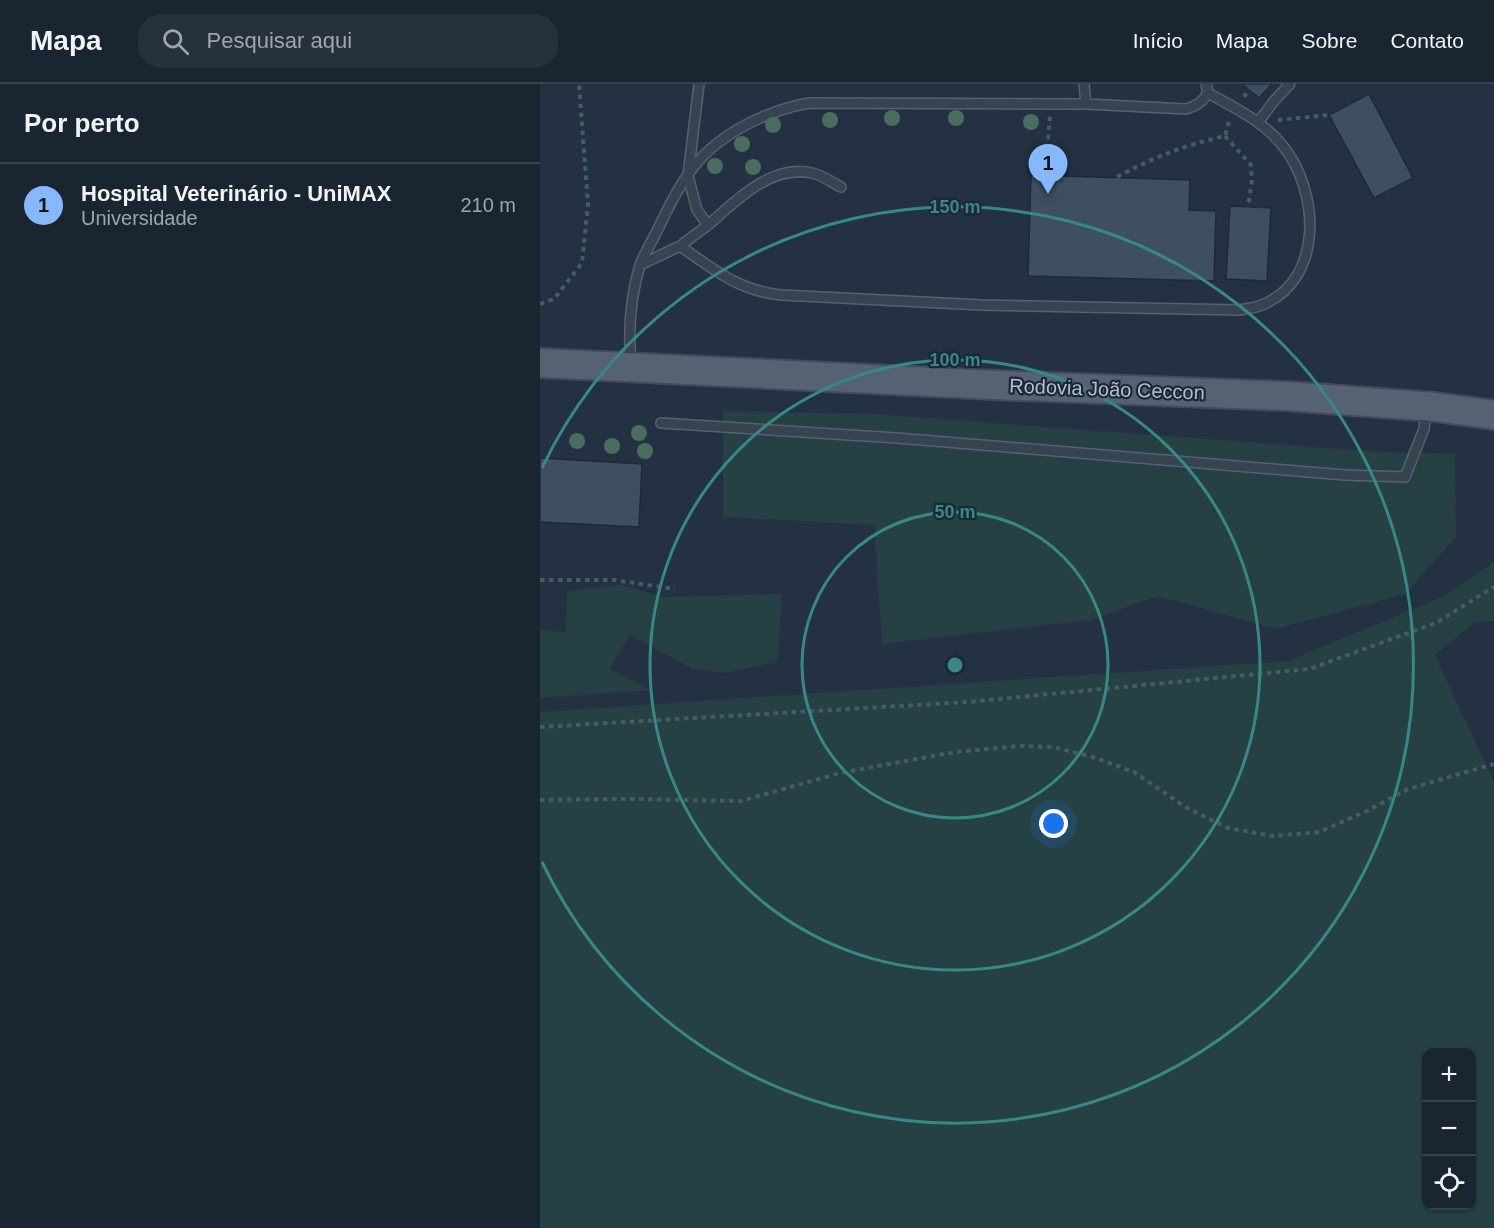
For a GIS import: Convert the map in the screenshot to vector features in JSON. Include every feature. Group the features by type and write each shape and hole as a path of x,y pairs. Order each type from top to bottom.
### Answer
{"main road":[{"name":"Rodovia João Ceccon","path":"540,363 1286,396 1427,406 1494,415"}],"lane":[{"path":"699,84 688,176 697,210 708,225"},
{"path":"1084,84 1086,104"},
{"path":"1259,121 1290,84"},
{"path":"631,367 628,339 630,315 640,264 667,208 695,164 720,142 757,119 784,108 809,103 1086,104 1186,109 1202,101 1207,89 1259,121 1281,144 1295,162 1309,201 1310,225 1305,260 1296,278 1280,295 1262,305 1240,310 982,305 770,294 732,281 680,246"},
{"path":"640,264 680,246 745,194 778,176 792,172 812,173 841,187"},
{"path":"661,423 897,438 1345,475 1405,477 1424,429 1427,406"}],"path":[{"path":"540,304 554,299 582,263 588,204 579,84"},
{"path":"1225,136 1235,108 1249,89"},
{"path":"1045,175 1051,104"},
{"path":"1259,121 1329,115"},
{"path":"1118,177 1143,163 1188,144 1225,136"},
{"path":"1225,136 1251,165 1252,180 1248,207"},
{"path":"540,580 614,580 675,589"},
{"path":"540,727 968,702 1309,669 1436,623 1494,587"},
{"path":"540,800 741,801 840,773 955,752 1018,746 1053,747 1096,758 1134,772 1187,808 1228,828 1273,836 1319,832 1367,811 1408,789 1494,764"}],"green space":[{"path":"723,411 873,414 1382,452 1455,454 1456,537 1405,594 1276,629 1158,596 1090,620 882,644 874,525 723,517"},
{"path":"1494,562 1494,621 1474,623 1435,655 1494,782 1494,1228 540,1228 540,712 1288,661 1442,597"},
{"path":"622,585 665,597 782,594 777,662 725,673 691,668 630,635 609,669 652,690 540,698 540,630 566,632 567,591"}],"building":[{"path":"1242,84 1272,84 1259,98"},
{"path":"1369,94 1413,178 1374,198 1329,115"},
{"path":"1031,175 1190,180 1189,210 1216,211 1214,281 1028,276"},
{"path":"1230,206 1271,208 1267,281 1226,279"},
{"path":"540,458 642,464 639,527 540,522"}],"place":[{"name":"Hospital Veterinário - UniMAX","path":"1048,194"}]}
